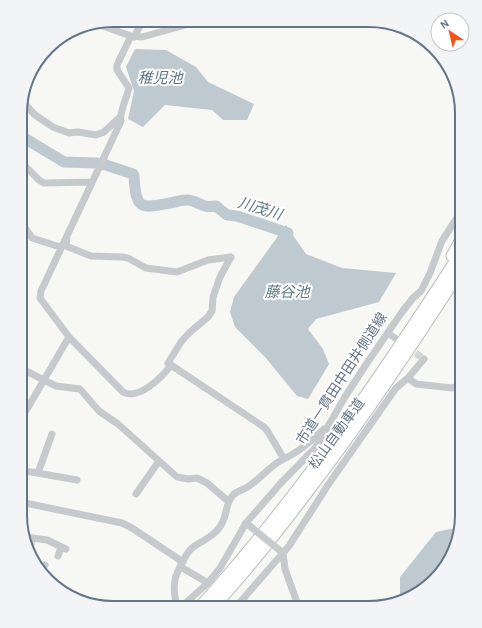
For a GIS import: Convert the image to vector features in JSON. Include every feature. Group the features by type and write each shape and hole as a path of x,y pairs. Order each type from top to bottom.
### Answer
{"highway":[{"path":"401,337 455,249"},
{"name":"松山自動車道","path":"205,601 274,520 342,429 401,337 455,261"},
{"name":"松山自動車道","path":"219,601 281,527 350,436 455,279"},
{"path":"423,328 455,283"}],"street":[{"path":"106,27 132,37 142,37 178,27"},
{"path":"139,27 117,65 117,70 129,88 128,96 120,117 121,121 40,291 40,298 69,338 123,392 128,395 147,388 164,374 171,365"},
{"path":"27,107 34,115 53,127 69,133 78,132 96,135 104,132 120,117"},
{"path":"27,168 44,183 92,182"},
{"name":"市道一貫田中田井側道線","path":"189,601 208,584 220,568 246,523 280,484 316,447 345,397 402,312 421,291 430,273 442,241 455,221"},
{"path":"27,230 32,238 60,248"},
{"path":"67,233 66,246 72,249 91,256 128,258 146,268 158,271 177,272 208,260 232,256 220,277 213,297 212,311 208,317 188,333 168,363 264,428 284,459"},
{"path":"388,333 401,337"},
{"path":"27,409 69,338"},
{"path":"241,601 289,546 328,485 396,388 408,378 424,358"},
{"path":"27,372 56,386 80,389 99,411 118,424 177,477 188,479 197,478 202,480 228,502"},
{"path":"408,378 416,384 452,388 455,387"},
{"path":"176,601 175,580 188,551 219,529 224,522 228,502 235,494 249,486 265,472 310,443 333,420"},
{"path":"38,473 52,434"},
{"path":"136,494 159,461"},
{"path":"27,471 77,480"},
{"path":"27,503 122,523 132,528 208,584"},
{"path":"246,523 283,553 285,569 296,601"},
{"path":"31,538 47,540 64,548 58,556"}],"water":[{"name":"稚児池","path":"135,49 166,50 196,67 208,82 254,104 247,120 223,120 212,110 165,105 143,127 128,119 134,91 126,67"},
{"name":"藤谷池","path":"286,225 306,254 342,268 396,273 379,302 316,319 308,329 323,349 329,364 308,399 297,396 265,357 235,327 230,312 234,297"},
{"path":"454,528 450,543 441,563 426,580 417,587 400,595 400,577 436,532"}],"waterway":[{"name":"川茂川","path":"27,140 64,162 96,163 133,174 137,197 139,202 143,205 155,206 182,200 191,200 211,207 216,206 227,215 237,216 288,233"}],"tunnel":[{"path":"407,347 424,359"}]}
